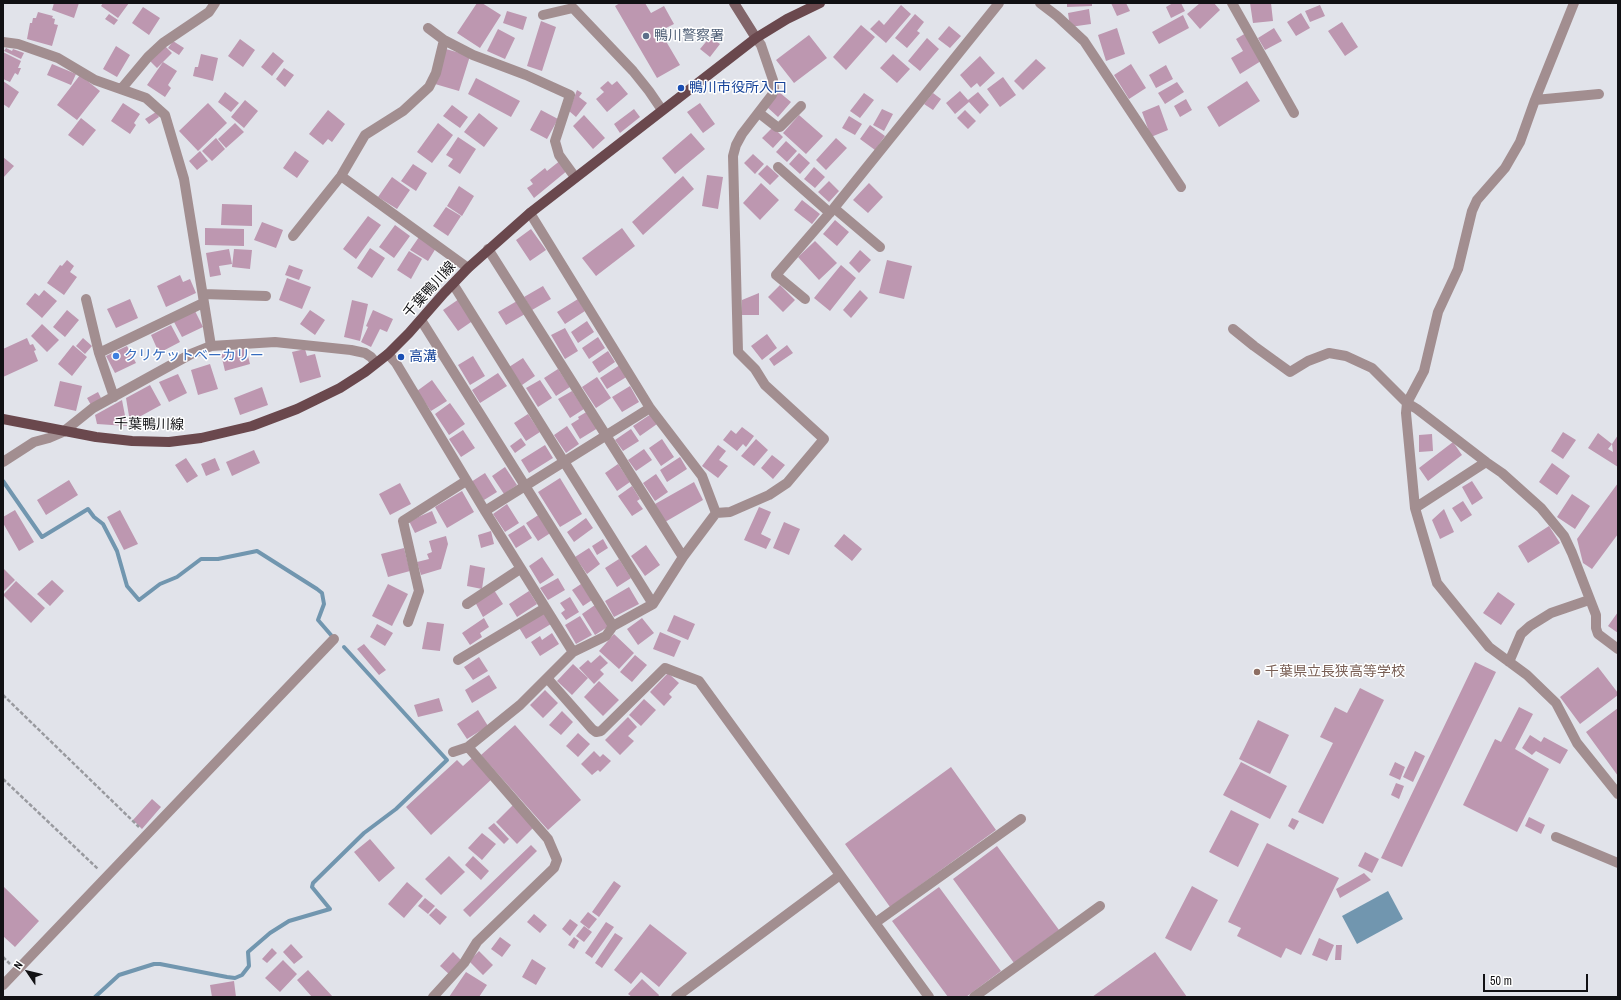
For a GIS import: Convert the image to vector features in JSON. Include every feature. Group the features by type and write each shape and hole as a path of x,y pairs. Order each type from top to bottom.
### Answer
{"main road":[{"name":"千葉鴨川線","path":"3,419 63,432 132,441 169,442 201,438 237,430 297,409 340,388 365,372 388,354 468,268 530,213 756,38 787,19 820,3"}],"street":[{"path":"122,88 148,57 163,43 209,12 215,3"},
{"path":"453,752 468,747 520,706 573,652 606,636 613,626 653,604 683,557 716,513 730,512 769,495 787,483 824,439 765,385 755,369 738,352 733,156 736,145 742,134 772,95 774,88 773,80 761,45 734,3"},
{"path":"805,299 776,275 832,211 999,3"},
{"path":"1040,3 1084,41 1181,187"},
{"path":"1232,3 1294,113"},
{"path":"1574,3 1535,100 1520,142 1505,168 1477,200 1472,211 1458,269 1438,312 1424,371 1407,403 1406,413 1414,508 1437,584 1489,647 1527,675 1556,703 1577,742 1618,794"},
{"path":"543,15 573,8 633,71 662,110"},
{"path":"428,28 444,40 473,56 526,75 570,95 555,141 559,156 575,178"},
{"path":"293,236 341,176 365,135 404,111 428,87 436,72 444,40"},
{"path":"3,42 18,44 58,58 95,80 122,88 146,98 165,115 184,179 211,346"},
{"path":"1535,100 1599,94"},
{"path":"759,113 780,127 801,106"},
{"path":"778,167 832,211 880,247"},
{"path":"341,176 468,268"},
{"path":"530,213 650,408 702,476 716,513"},
{"path":"488,249 683,557"},
{"path":"452,284 653,604"},
{"path":"99,353 203,299 266,296"},
{"path":"86,299 99,353 114,397"},
{"path":"421,320 613,626"},
{"path":"1233,329 1290,372 1308,361 1329,353 1346,356 1372,368 1407,403 1502,473 1541,508 1564,536 1596,615 1596,628 1598,634 1618,649"},
{"path":"3,462 34,442 63,432 93,408 191,354 211,346 275,342 351,350 365,353 376,363"},
{"path":"388,354 520,569 573,652"},
{"path":"485,512 650,408"},
{"path":"1414,508 1486,462"},
{"path":"408,622 419,591 403,521 466,481"},
{"path":"466,604 520,569"},
{"path":"1510,662 1521,634 1530,626 1551,613 1589,600"},
{"path":"458,660 545,608"},
{"path":"3,985 334,639"},
{"path":"547,678 596,732 601,731 664,668 699,681 929,997"},
{"path":"433,997 464,963 477,942 554,868 557,860 548,839 468,747"},
{"path":"875,923 1021,819"},
{"path":"1556,837 1618,863"},
{"path":"676,997 840,875"},
{"path":"974,997 1100,906"}],"path":[{"path":"3,695 147,834"},
{"path":"3,779 106,877"}],"water":[{"path":"1388,891 1403,919 1357,944 1342,916"}],"building":[{"path":"54,3 79,3 74,18 52,10"},
{"path":"103,3 129,3 118,18 101,6"},
{"path":"477,3 482,3 501,15 480,48 457,33"},
{"path":"620,3 645,3 651,13 664,6 674,24 660,31 680,65 657,78 615,6"},
{"path":"1067,3 1092,3 1092,6 1067,7"},
{"path":"1111,3 1126,3 1130,11 1117,16"},
{"path":"1173,3 1181,3 1185,11 1171,18 1166,7"},
{"path":"1200,3 1214,3 1220,10 1200,29 1187,14"},
{"path":"1250,3 1271,3 1273,21 1253,23"},
{"path":"901,5 911,14 886,43 870,29 879,20 884,25"},
{"path":"1320,5 1325,16 1310,22 1305,11"},
{"path":"143,7 160,18 149,35 132,23"},
{"path":"1089,9 1091,24 1070,27 1068,13"},
{"path":"507,11 527,17 523,30 503,23"},
{"path":"38,12 53,16 52,18 55,19 54,24 58,25 52,46 27,39 30,23 32,23 33,18 36,18"},
{"path":"1301,13 1310,28 1296,36 1287,22"},
{"path":"109,14 118,20 114,25 105,19"},
{"path":"915,14 924,22 917,31 920,33 907,48 895,38"},
{"path":"1183,15 1189,28 1159,44 1152,32"},
{"path":"541,21 556,27 542,71 527,66"},
{"path":"1342,22 1358,47 1345,56 1328,31"},
{"path":"861,25 875,37 846,70 833,57"},
{"path":"949,26 961,36 950,48 938,39"},
{"path":"1117,28 1125,54 1106,61 1098,35"},
{"path":"1274,28 1282,41 1265,50 1258,38"},
{"path":"498,29 515,38 505,59 487,51"},
{"path":"1246,33 1261,61 1240,74 1231,58 1243,51 1236,39"},
{"path":"809,35 827,58 794,83 776,60"},
{"path":"710,37 720,44 710,57 700,49"},
{"path":"927,38 939,49 920,71 908,61"},
{"path":"240,39 255,50 243,67 228,56"},
{"path":"173,41 184,48 179,55 168,48"},
{"path":"163,44 172,53 157,68 148,59"},
{"path":"116,46 130,55 117,77 103,69"},
{"path":"6,48 12,51 13,49 24,53 21,59 4,51"},
{"path":"446,49 470,56 459,91 435,84"},
{"path":"3,52 21,61 18,68 21,68 18,75 15,73 10,82 3,79"},
{"path":"273,52 284,61 272,76 261,67"},
{"path":"201,54 218,58 213,81 193,76 195,67 198,67"},
{"path":"893,54 910,69 897,83 880,68"},
{"path":"980,56 995,73 980,87 977,83 971,88 960,75"},
{"path":"1036,59 1046,68 1023,90 1014,81"},
{"path":"163,62 177,71 168,85 171,88 165,97 147,85"},
{"path":"52,64 76,74 71,85 47,75"},
{"path":"1131,64 1146,88 1129,99 1114,75"},
{"path":"1166,65 1173,79 1156,88 1149,75"},
{"path":"284,68 294,75 285,87 276,79"},
{"path":"80,75 100,91 77,120 57,105"},
{"path":"1003,77 1016,95 1000,107 987,89"},
{"path":"476,78 520,101 511,117 468,94"},
{"path":"3,81 19,92 9,108 3,104"},
{"path":"608,81 612,85 617,81 628,94 607,112 596,99 604,92 600,88"},
{"path":"1247,81 1260,101 1219,127 1207,107"},
{"path":"1177,82 1184,92 1165,104 1158,93"},
{"path":"577,90 582,93 579,97 587,103 576,117 569,111"},
{"path":"960,91 968,100 978,92 989,105 980,114 969,102 955,114 946,103"},
{"path":"225,92 239,103 231,112 218,102"},
{"path":"779,92 791,102 778,117 767,107"},
{"path":"864,93 874,100 860,118 850,111"},
{"path":"933,93 941,99 933,110 924,104"},
{"path":"1186,99 1192,110 1180,117 1174,106"},
{"path":"245,100 258,111 244,128 231,117"},
{"path":"123,103 140,114 134,123 136,125 130,134 111,121"},
{"path":"208,103 227,123 198,151 179,131"},
{"path":"700,103 715,124 703,133 687,112"},
{"path":"452,105 468,117 460,128 443,116"},
{"path":"1159,105 1168,130 1151,137 1142,112"},
{"path":"634,109 640,117 620,133 614,124"},
{"path":"882,109 893,114 884,131 873,125"},
{"path":"328,110 345,124 332,142 328,139 323,145 309,134"},
{"path":"541,110 558,119 547,139 530,130"},
{"path":"965,110 976,121 968,129 957,118"},
{"path":"156,112 159,117 149,124 145,119"},
{"path":"479,113 498,128 484,147 464,132"},
{"path":"584,115 605,138 593,149 573,126"},
{"path":"799,115 823,136 806,154 783,133"},
{"path":"849,116 862,124 855,135 842,128"},
{"path":"81,118 96,130 83,146 68,135"},
{"path":"235,123 244,132 226,148 218,139"},
{"path":"438,123 453,135 432,163 417,152"},
{"path":"870,125 885,136 875,150 860,139"},
{"path":"773,127 783,137 773,148 762,138"},
{"path":"691,133 705,149 675,174 662,158"},
{"path":"458,137 476,149 460,174 448,166 453,159 446,155"},
{"path":"216,138 225,149 212,161 202,151"},
{"path":"836,138 847,148 826,170 816,160"},
{"path":"786,141 797,151 787,162 776,152"},
{"path":"200,151 208,161 197,170 189,161"},
{"path":"295,151 309,161 297,178 283,168"},
{"path":"799,153 810,163 800,174 789,164"},
{"path":"753,154 764,164 755,174 744,163"},
{"path":"3,157 14,166 3,178"},
{"path":"561,160 568,170 534,198 527,188 533,184 530,180 545,168 547,171"},
{"path":"413,164 427,173 416,191 401,181"},
{"path":"767,165 779,176 770,185 758,174"},
{"path":"814,167 825,177 815,188 804,179"},
{"path":"707,175 723,177 718,209 702,206"},
{"path":"683,176 694,189 643,235 632,222"},
{"path":"392,177 410,190 397,209 378,197"},
{"path":"829,181 839,191 829,202 818,192"},
{"path":"761,183 779,200 760,220 743,203"},
{"path":"869,183 883,197 868,213 853,200"},
{"path":"459,186 474,196 462,216 447,206"},
{"path":"802,200 820,214 812,224 794,210"},
{"path":"222,204 252,205 252,226 221,225"},
{"path":"446,207 461,216 448,236 433,226"},
{"path":"368,216 381,225 356,259 343,249"},
{"path":"835,220 849,232 837,246 823,234"},
{"path":"262,222 283,230 276,248 254,240"},
{"path":"395,225 410,236 394,258 379,247"},
{"path":"205,228 244,229 244,246 205,245"},
{"path":"622,228 635,246 596,276 582,258"},
{"path":"531,229 546,250 530,261 516,240"},
{"path":"419,237 436,248 428,261 410,250"},
{"path":"815,241 837,263 819,280 798,257"},
{"path":"370,248 385,258 372,278 357,268"},
{"path":"229,249 232,264 219,266 221,275 210,277 206,253"},
{"path":"234,249 252,250 250,269 232,267"},
{"path":"860,250 871,260 859,273 849,263"},
{"path":"409,251 422,259 411,279 397,270"},
{"path":"67,260 74,266 70,272 77,277 64,295 47,283 60,265 62,266"},
{"path":"887,260 912,266 904,299 879,293"},
{"path":"289,265 303,270 299,280 285,275"},
{"path":"841,265 856,278 830,311 814,298"},
{"path":"180,275 183,282 190,279 196,293 166,307 157,286"},
{"path":"287,278 311,287 302,309 279,300"},
{"path":"780,285 795,300 783,312 768,297"},
{"path":"543,286 551,299 532,310 524,297"},
{"path":"44,290 57,301 42,318 26,304 35,293 39,296"},
{"path":"860,290 868,298 851,318 843,310"},
{"path":"759,293 759,315 742,315 742,300"},
{"path":"130,299 138,318 116,328 107,309"},
{"path":"459,299 474,320 458,331 443,310"},
{"path":"578,299 585,311 565,324 557,312"},
{"path":"352,300 368,304 360,341 344,337"},
{"path":"517,301 525,314 506,325 498,312"},
{"path":"67,310 79,320 65,337 53,327"},
{"path":"310,310 325,320 315,335 300,324"},
{"path":"373,310 393,319 387,332 380,329 371,347 361,342 368,327 366,326"},
{"path":"195,311 203,327 182,337 174,322"},
{"path":"587,321 594,332 578,343 571,332"},
{"path":"42,324 59,340 47,352 31,336"},
{"path":"171,325 180,342 159,353 151,335"},
{"path":"565,328 578,351 565,359 551,335"},
{"path":"767,334 777,348 762,360 751,346"},
{"path":"598,337 605,348 589,359 582,348"},
{"path":"27,338 30,345 33,344 36,350 34,351 38,361 3,377 3,349"},
{"path":"83,338 92,346 85,354 76,346"},
{"path":"73,345 87,357 72,376 58,364"},
{"path":"787,345 793,353 774,366 769,359"},
{"path":"127,346 136,363 115,373 106,356"},
{"path":"246,348 250,364 225,371 221,354"},
{"path":"305,349 307,356 315,354 321,377 300,383 292,352"},
{"path":"608,351 615,362 599,373 592,362"},
{"path":"473,356 485,376 470,385 458,365"},
{"path":"523,358 535,376 522,385 509,367"},
{"path":"210,364 218,389 198,395 191,370"},
{"path":"620,365 628,376 607,389 600,378"},
{"path":"558,369 570,387 556,396 544,378"},
{"path":"498,373 507,386 480,403 472,390"},
{"path":"178,374 187,393 169,402 159,382"},
{"path":"597,377 611,398 596,408 582,387"},
{"path":"432,380 447,401 431,411 417,391"},
{"path":"540,380 552,398 538,407 526,388"},
{"path":"60,381 82,386 76,411 54,406"},
{"path":"150,385 161,405 130,422 126,398"},
{"path":"630,386 639,402 622,412 612,397"},
{"path":"262,387 268,405 240,415 234,398"},
{"path":"572,391 584,409 570,418 558,399"},
{"path":"98,392 101,398 91,405 87,398"},
{"path":"122,400 127,426 97,424 95,415"},
{"path":"450,403 465,424 449,435 435,414"},
{"path":"588,411 598,428 580,439 571,424 579,419 578,417"},
{"path":"528,414 540,432 526,441 514,423"},
{"path":"651,414 657,424 640,436 633,426"},
{"path":"567,426 579,444 566,453 554,435"},
{"path":"742,427 754,436 746,447 743,444 737,451 723,440 731,430 736,434"},
{"path":"631,429 639,441 623,451 615,440"},
{"path":"463,430 475,448 461,457 449,439"},
{"path":"1563,432 1576,440 1563,459 1551,451"},
{"path":"1598,433 1612,444 1618,435 1618,467 1588,448","holes":["1612,444 1613,452 1608,449"]},
{"path":"1432,434 1433,451 1419,452 1419,435"},
{"path":"521,438 526,445 515,453 510,446"},
{"path":"662,439 674,457 661,466 649,448"},
{"path":"756,439 768,450 754,466 741,456"},
{"path":"1453,442 1462,455 1428,481 1419,468"},
{"path":"545,445 553,458 529,473 521,460"},
{"path":"718,445 726,451 719,460 728,466 718,478 702,466"},
{"path":"644,449 652,460 636,471 628,460"},
{"path":"254,450 260,463 232,476 226,462"},
{"path":"772,455 785,465 773,479 761,468"},
{"path":"680,457 687,469 667,482 660,470"},
{"path":"186,458 198,476 187,483 175,465"},
{"path":"215,458 220,470 206,476 201,464"},
{"path":"1552,463 1570,476 1557,495 1539,482"},
{"path":"618,464 630,482 617,491 605,473"},
{"path":"505,467 517,485 504,494 492,476"},
{"path":"485,473 497,492 484,500 471,482"},
{"path":"656,474 668,492 655,501 643,483"},
{"path":"560,478 582,514 560,527 538,492"},
{"path":"69,480 78,495 46,515 37,500"},
{"path":"1472,481 1483,498 1472,505 1462,487"},
{"path":"694,482 703,500 665,522 655,504"},
{"path":"400,483 411,504 390,515 379,494"},
{"path":"1618,483 1618,534 1592,569 1583,563 1577,539"},
{"path":"632,486 640,499 637,501 643,509 632,516 618,496"},
{"path":"462,491 474,512 447,528 435,507"},
{"path":"1572,494 1590,506 1575,529 1557,517"},
{"path":"1463,501 1472,515 1461,522 1452,508"},
{"path":"507,504 519,523 505,532 493,514"},
{"path":"759,507 771,512 761,534 771,539 766,549 744,540"},
{"path":"1444,509 1454,532 1440,539 1432,520"},
{"path":"15,510 34,542 19,551 3,523 3,517"},
{"path":"120,510 138,544 124,550 107,517"},
{"path":"432,511 437,523 415,533 409,521"},
{"path":"540,514 552,532 538,541 526,523"},
{"path":"586,518 593,528 574,542 567,532"},
{"path":"784,522 800,529 789,555 773,548"},
{"path":"524,525 532,538 516,548 508,535"},
{"path":"1549,526 1560,543 1528,563 1518,546"},
{"path":"491,531 494,544 481,548 478,535"},
{"path":"844,534 862,549 852,561 834,546"},
{"path":"446,536 448,544 441,569 421,575 417,562 429,559 427,554 432,552 429,541"},
{"path":"603,539 608,548 597,555 592,546"},
{"path":"646,545 660,565 645,576 631,556"},
{"path":"404,548 410,571 388,577 381,554"},
{"path":"589,548 600,564 587,574 575,557"},
{"path":"542,557 554,575 540,584 529,566"},
{"path":"619,559 631,578 617,587 605,568"},
{"path":"470,565 485,568 482,589 467,586"},
{"path":"3,568 15,580 3,592"},
{"path":"558,578 565,590 548,600 540,588"},
{"path":"52,580 64,591 50,606 37,594"},
{"path":"16,581 45,608 31,623 3,595"},
{"path":"388,584 408,594 392,626 372,616"},
{"path":"581,584 592,600 583,606 572,590"},
{"path":"629,587 639,604 614,617 605,601"},
{"path":"494,590 503,604 483,617 475,602"},
{"path":"529,591 537,604 517,617 509,604"},
{"path":"1498,592 1515,604 1501,625 1483,613"},
{"path":"570,597 579,612 566,620 561,613 565,610 560,603"},
{"path":"595,605 609,626 595,635 582,614"},
{"path":"543,612 551,624 526,639 518,626"},
{"path":"1618,612 1618,633 1608,626"},
{"path":"674,615 695,624 688,640 667,631"},
{"path":"580,616 592,635 576,644 565,625"},
{"path":"484,618 489,627 480,633 482,637 470,645 462,633"},
{"path":"642,618 654,633 638,645 627,629"},
{"path":"427,622 444,624 440,651 422,649"},
{"path":"377,624 393,633 385,646 370,637"},
{"path":"660,632 681,641 674,657 653,649"},
{"path":"552,633 559,644 540,656 531,642 540,636 542,640"},
{"path":"614,634 634,653 619,669 599,651"},
{"path":"364,644 386,670 379,675 357,649"},
{"path":"600,655 608,663 600,670 604,674 594,684 579,668 588,660 591,663"},
{"path":"635,655 647,665 632,682 620,672"},
{"path":"479,657 488,671 473,680 464,667"},
{"path":"1475,662 1496,672 1402,867 1381,858"},
{"path":"573,664 588,678 572,695 557,681"},
{"path":"1598,667 1618,695 1580,724 1560,697"},
{"path":"668,673 679,683 669,694 672,697 664,706 650,692"},
{"path":"489,675 497,688 472,703 465,690"},
{"path":"599,681 619,700 603,716 584,697"},
{"path":"1360,688 1384,700 1323,824 1298,812 1333,743 1320,737 1335,707 1347,713"},
{"path":"545,690 558,703 543,718 530,705"},
{"path":"439,698 443,711 418,717 414,705"},
{"path":"644,699 656,710 641,726 629,715"},
{"path":"1519,707 1533,714 1515,749 1549,769 1517,832 1463,805 1495,739 1501,742"},
{"path":"1618,708 1618,776 1586,732"},
{"path":"478,710 488,726 467,739 457,724"},
{"path":"562,711 573,722 561,735 549,725"},
{"path":"628,717 637,727 628,736 634,741 620,755 605,740"},
{"path":"1258,720 1289,735 1270,774 1239,759"},
{"path":"515,725 581,800 548,830 481,755"},
{"path":"578,733 590,744 578,757 566,746"},
{"path":"1530,735 1541,742 1544,737 1568,750 1560,764 1536,751 1532,755 1522,748"},
{"path":"594,751 600,757 603,754 611,761 600,772 598,770 592,775 581,764"},
{"path":"1415,751 1425,756 1413,782 1403,777"},
{"path":"473,757 493,778 431,835 406,807 457,760 463,766"},
{"path":"1241,762 1287,786 1270,819 1223,795"},
{"path":"1395,762 1405,767 1400,780 1389,775"},
{"path":"951,767 996,830 890,907 845,844"},
{"path":"1396,783 1404,786 1399,799 1391,795"},
{"path":"152,799 161,807 142,829 133,820"},
{"path":"513,805 534,827 517,844 496,822"},
{"path":"1231,810 1259,824 1238,867 1209,852"},
{"path":"1529,817 1545,825 1541,834 1525,826"},
{"path":"1292,818 1299,821 1294,830 1288,826"},
{"path":"494,823 509,839 504,844 488,828"},
{"path":"482,833 496,844 482,860 468,848"},
{"path":"370,839 395,868 379,882 354,852"},
{"path":"1267,843 1339,878 1301,955 1286,948 1281,958 1237,936 1241,928 1228,922"},
{"path":"531,845 537,851 470,917 463,910"},
{"path":"997,846 1059,930 1014,963 953,879"},
{"path":"1365,852 1379,859 1372,873 1358,866"},
{"path":"449,856 465,872 441,895 425,879"},
{"path":"473,856 489,871 481,880 465,865"},
{"path":"1364,873 1371,880 1340,898 1336,889"},
{"path":"614,881 621,886 599,917 592,912"},
{"path":"407,882 423,896 404,918 388,904"},
{"path":"3,886 39,921 15,947 3,936"},
{"path":"1192,886 1218,900 1191,951 1165,938"},
{"path":"939,887 1001,971 966,997 948,997 892,921"},
{"path":"425,898 435,906 428,914 418,906"},
{"path":"436,908 447,917 440,925 429,915"},
{"path":"588,912 597,919 589,929 580,922"},
{"path":"534,914 547,925 540,933 527,922"},
{"path":"570,919 578,925 570,936 562,929"},
{"path":"606,922 614,927 592,958 585,953"},
{"path":"650,924 687,953 659,987 641,972 631,984 614,970"},
{"path":"584,926 592,932 584,942 576,936"},
{"path":"615,933 623,938 602,968 595,963"},
{"path":"500,937 511,945 502,957 491,949"},
{"path":"574,937 579,941 574,949 568,945"},
{"path":"1319,938 1334,945 1327,961 1312,955"},
{"path":"291,944 303,957 294,964 283,952"},
{"path":"1336,945 1342,945 1341,960 1335,960"},
{"path":"272,948 277,953 267,963 262,959"},
{"path":"479,951 493,965 483,975 469,961"},
{"path":"453,952 462,961 450,975 440,966"},
{"path":"1155,952 1187,997 1092,997"},
{"path":"532,959 546,968 536,985 522,977"},
{"path":"283,960 297,974 280,992 265,978"},
{"path":"308,970 333,997 312,997 297,980"},
{"path":"466,972 487,985 479,997 449,997"},
{"path":"642,979 659,995 658,997 632,997 628,994"},
{"path":"234,981 236,997 212,997 210,985"}],"waterway":[{"path":"3,481 42,537 88,509 94,517 103,524 117,551 127,586 139,600 160,584 177,577 201,559 218,559 257,551 322,593 324,604 318,620 331,635"},
{"path":"95,997 119,975 154,964 227,977 235,978 242,975 249,966 248,952 270,933 289,921 330,909 312,887 313,883 364,833 396,809 447,760 344,647"}],"place":[{"name":"鴨川警察署","path":"646,36"},
{"name":"鴨川市役所入口","path":"681,88"},
{"name":"クリケットベーカリー","path":"116,356"},
{"name":"高溝","path":"401,357"},
{"name":"千葉県立長狭高等学校","path":"1257,672"}]}
